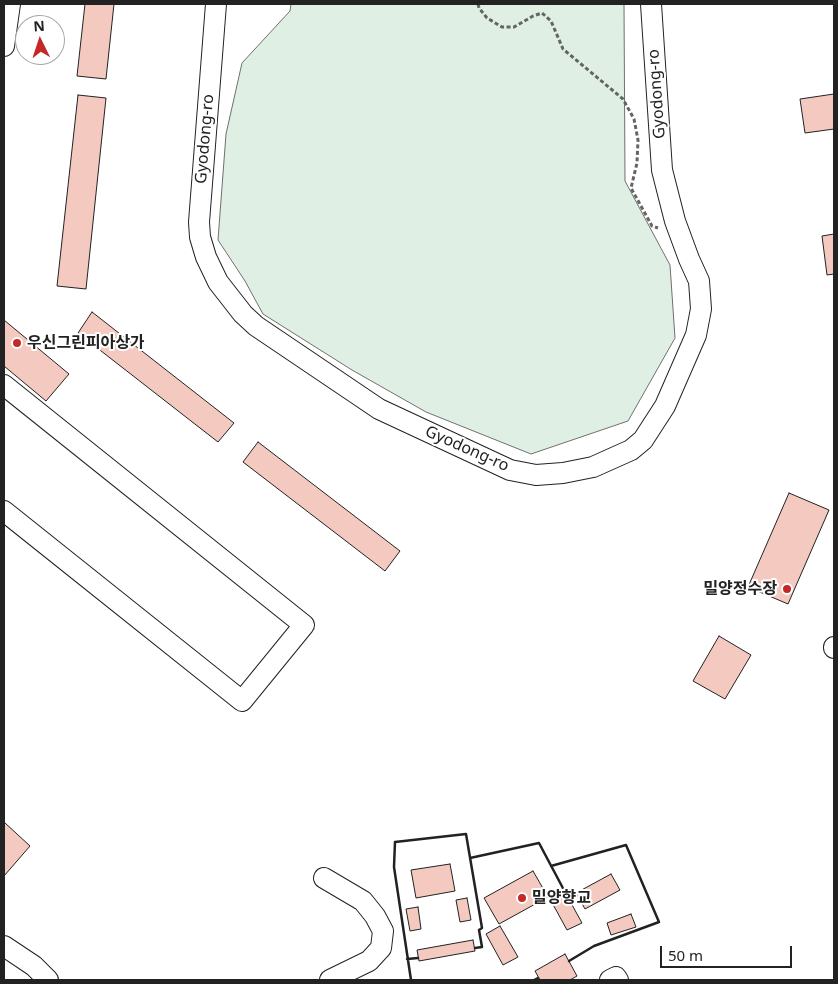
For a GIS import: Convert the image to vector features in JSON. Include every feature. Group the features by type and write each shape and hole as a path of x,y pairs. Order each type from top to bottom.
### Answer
{"street":[{"path":"4,46 10,4"},
{"name":"Gyodong-ro","path":"216,4 199,222 200,236 206,257 218,282 243,314 256,326 379,408 510,470 536,475 563,473 593,467 631,450 643,440 665,406 696,335 701,309 699,281 681,237 662,170 651,4"},
{"path":"4,385 304,625 242,701 4,511"},
{"path":"324,878 364,901 376,916 383,931 381,948 369,961 330,980"},
{"path":"4,946 34,966 48,980"},
{"path":"610,980 616,977 618,980"}],"path":[{"path":"478,4 487,18 502,27 514,27 532,16 542,13 551,21 563,49 570,57 616,91 623,99 634,119 638,140 637,162 631,188 652,226 681,237"}],"green space":[{"path":"291,4 624,4 625,181 670,265 675,338 628,421 531,454 426,412 352,370 263,314 245,281 218,240 226,134 242,63 290,11"}],"building":[{"path":"85,4 114,4 106,79 77,76"},
{"path":"834,94 834,129 805,133 800,99"},
{"path":"78,95 106,98 86,289 57,286"},
{"path":"834,234 834,274 827,275 822,236"},
{"path":"92,312 234,423 218,442 78,333"},
{"name":"우신그린피아상가","path":"4,320 69,374 46,401 4,366"},
{"path":"258,442 400,551 385,571 243,462"},
{"path":"789,493 829,510 788,604 748,587"},
{"path":"719,636 751,655 725,699 693,681"},
{"path":"4,822 30,846 4,876"},
{"path":"450,864 455,891 416,898 411,870"},
{"path":"533,871 548,897 499,924 484,898"},
{"path":"611,874 620,890 585,909 576,893"},
{"path":"565,892 582,923 567,930 550,899"},
{"path":"467,898 471,920 460,922 456,900"},
{"path":"418,907 421,929 410,931 406,909"},
{"path":"631,914 636,927 611,935 607,923"},
{"path":"500,926 518,957 503,965 486,934"},
{"path":"473,940 475,951 419,961 417,950"},
{"path":"565,954 577,976 570,980 540,980 535,971"}],"wall":[{"path":"411,980 394,867 395,842 466,834 482,928 479,930 482,947 475,948"},
{"path":"470,858 539,843 565,892"},
{"path":"551,866 626,845 659,922 594,946 569,961"},
{"path":"407,959 418,958"},
{"path":"534,980 538,978"}],"place":[{"name":"우신그린피아상가","path":"17,343"},
{"name":"밀양정수장","path":"787,589"},
{"name":"밀양향교","path":"522,898"}]}
